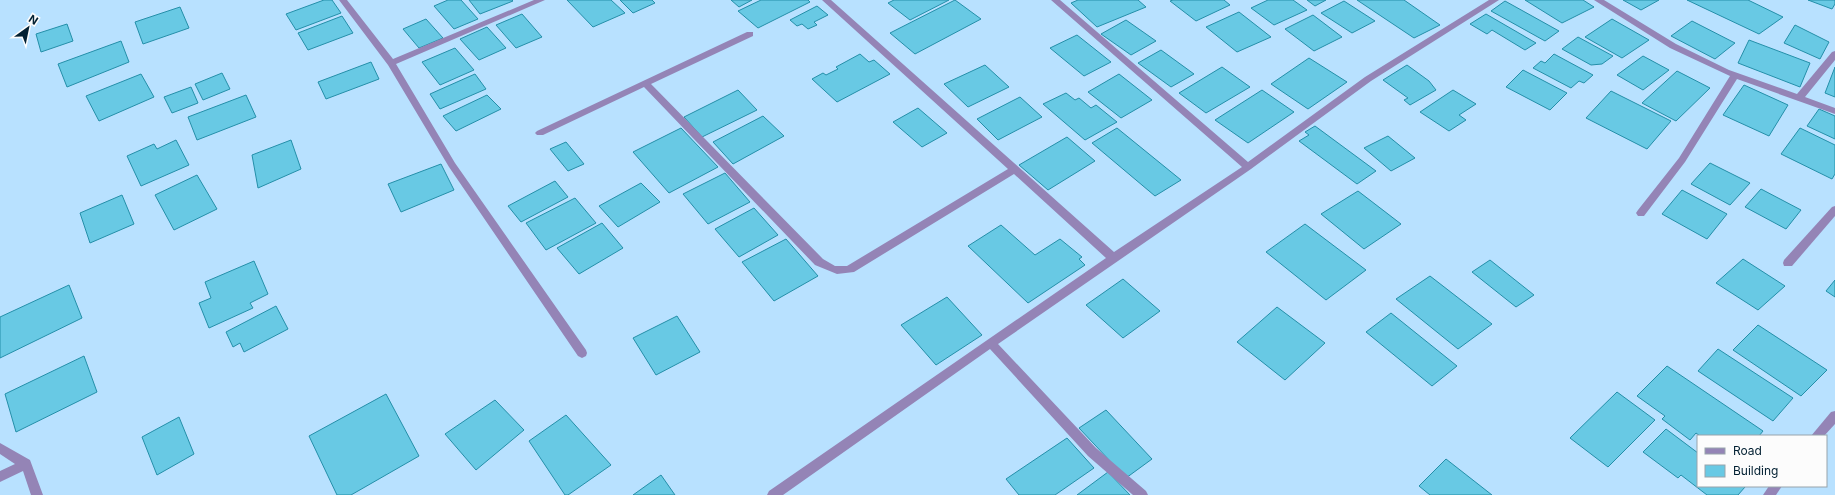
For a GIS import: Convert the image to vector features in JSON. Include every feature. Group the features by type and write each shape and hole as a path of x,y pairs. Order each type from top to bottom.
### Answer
{"street":[{"path":"343,0 391,63 452,165 582,353"},
{"path":"391,63 541,0"},
{"path":"826,0 1113,258"},
{"path":"1055,0 1248,167"},
{"path":"773,495 992,344 1113,258 1248,167 1368,79 1494,0"},
{"path":"1598,0 1673,46 1735,75 1835,111"},
{"path":"540,133 750,34"},
{"path":"1799,98 1835,54"},
{"path":"1641,213 1682,160 1735,75"},
{"path":"645,83 819,262 833,270 842,271 850,269 1014,170"},
{"path":"1788,263 1835,210"},
{"path":"992,344 1092,452 1142,495"},
{"path":"1818,435 1835,416"},
{"path":"0,448 26,464 37,495"},
{"path":"0,477 26,464"},
{"path":"1769,495 1775,487"}],"building":[{"path":"324,0 332,0 341,13 296,30 286,14"},
{"path":"448,0 461,0 478,19 454,29 434,6"},
{"path":"469,0 512,0 513,1 480,14"},
{"path":"567,0 611,0 625,13 593,27"},
{"path":"620,0 652,0 655,3 633,13"},
{"path":"731,0 752,0 739,7"},
{"path":"761,0 808,0 810,2 758,28 738,11"},
{"path":"894,0 949,0 910,20 888,3"},
{"path":"955,0 981,19 915,54 890,33"},
{"path":"1078,0 1138,0 1146,7 1097,27 1071,3"},
{"path":"1224,0 1230,5 1196,21 1170,1"},
{"path":"1268,0 1293,0 1307,10 1274,25 1251,8"},
{"path":"1307,0 1326,0 1315,6"},
{"path":"1357,0 1404,0 1440,25 1414,38"},
{"path":"1525,0 1583,0 1594,7 1562,23"},
{"path":"1623,0 1659,0 1641,10"},
{"path":"1687,0 1748,0 1783,17 1759,34"},
{"path":"1808,0 1835,0 1835,4 1832,9"},
{"path":"1344,1 1375,21 1352,33 1321,13"},
{"path":"1505,1 1559,31 1545,41 1491,11"},
{"path":"817,6 828,15 814,22 817,25 808,29 802,24 797,26 790,20"},
{"path":"180,7 189,28 143,44 135,22"},
{"path":"1239,12 1271,37 1237,52 1206,27"},
{"path":"522,14 542,37 516,48 496,25"},
{"path":"1486,14 1536,43 1525,50 1492,30 1487,34 1470,24"},
{"path":"1313,15 1342,37 1314,51 1285,29"},
{"path":"342,16 353,33 308,50 298,33"},
{"path":"426,19 443,38 419,48 403,29"},
{"path":"1612,19 1649,40 1622,58 1585,37"},
{"path":"1126,20 1156,41 1131,55 1101,34"},
{"path":"1692,21 1735,43 1715,59 1671,36"},
{"path":"67,24 73,41 41,52 36,34"},
{"path":"1795,25 1829,42 1820,59 1784,43"},
{"path":"487,27 506,48 479,60 460,39"},
{"path":"1077,35 1111,62 1084,76 1050,48"},
{"path":"1578,37 1613,56 1602,64 1591,65 1562,49"},
{"path":"1749,40 1810,63 1800,87 1738,63"},
{"path":"121,41 129,62 67,87 58,64"},
{"path":"455,48 474,70 440,85 422,62"},
{"path":"1161,50 1194,74 1171,87 1138,63"},
{"path":"860,54 869,62 874,60 890,74 837,102 812,79 823,73 826,75 838,69 836,67"},
{"path":"1554,54 1593,75 1584,83 1579,81 1571,88 1533,68 1541,61 1545,63"},
{"path":"1643,56 1669,70 1643,90 1617,75"},
{"path":"1309,58 1347,82 1308,109 1271,84"},
{"path":"371,62 379,79 326,99 318,82"},
{"path":"985,65 1009,87 968,107 944,84"},
{"path":"1407,65 1429,81 1436,90 1410,105 1404,100 1408,98 1383,80"},
{"path":"1222,67 1250,87 1206,113 1179,93"},
{"path":"1835,67 1835,97 1825,93"},
{"path":"1523,70 1567,93 1550,110 1506,87"},
{"path":"1677,71 1710,88 1676,121 1642,103"},
{"path":"222,73 230,89 203,100 195,84"},
{"path":"141,74 154,97 99,121 86,96"},
{"path":"475,74 486,89 440,109 430,94"},
{"path":"1119,74 1152,100 1121,118 1088,92"},
{"path":"1744,85 1788,105 1769,136 1723,115"},
{"path":"191,87 198,103 172,113 164,97"},
{"path":"738,90 757,110 702,137 684,117"},
{"path":"1262,90 1294,112 1248,143 1215,120"},
{"path":"1453,90 1476,104 1459,115 1466,120 1449,131 1420,112"},
{"path":"1611,91 1671,121 1647,149 1586,118"},
{"path":"1066,93 1075,100 1079,98 1091,108 1096,105 1117,122 1085,140 1043,104"},
{"path":"246,95 256,117 197,140 188,117"},
{"path":"487,95 501,109 456,131 443,116"},
{"path":"1020,97 1042,117 998,140 977,119"},
{"path":"918,108 947,133 922,147 893,122"},
{"path":"1819,109 1835,116 1835,139 1807,126"},
{"path":"763,116 784,136 733,164 713,142"},
{"path":"1315,126 1376,171 1357,184 1299,141 1309,135 1305,132"},
{"path":"681,128 718,167 669,193 633,152"},
{"path":"1117,128 1181,180 1155,196 1092,143"},
{"path":"1800,128 1835,145 1835,174 1832,179 1781,154"},
{"path":"1388,136 1415,158 1391,171 1364,148"},
{"path":"1067,137 1095,161 1048,190 1019,165"},
{"path":"176,140 189,165 141,186 127,156 154,144 157,149"},
{"path":"291,140 301,169 258,188 252,155"},
{"path":"566,142 584,164 568,171 550,149"},
{"path":"1710,163 1750,183 1730,205 1691,184"},
{"path":"441,164 454,190 401,212 388,184"},
{"path":"725,173 750,202 708,224 683,194"},
{"path":"197,175 217,209 174,230 155,195"},
{"path":"555,181 568,197 521,222 508,206"},
{"path":"641,183 660,202 618,227 599,206"},
{"path":"1761,189 1801,210 1786,229 1745,207"},
{"path":"1682,190 1727,214 1707,239 1662,214"},
{"path":"1358,191 1401,224 1364,249 1321,214"},
{"path":"122,195 134,224 90,243 80,213"},
{"path":"575,198 596,223 546,250 526,223"},
{"path":"754,208 778,235 739,257 715,229"},
{"path":"602,223 623,248 579,274 557,248"},
{"path":"1305,224 1366,270 1326,300 1266,252"},
{"path":"1001,225 1035,255 1060,239 1082,257 1079,259 1085,265 1028,303 968,246"},
{"path":"786,239 818,276 774,301 742,262"},
{"path":"1743,259 1785,286 1758,310 1716,283"},
{"path":"1490,260 1534,295 1516,307 1472,272"},
{"path":"254,261 268,294 250,303 253,308 209,328 199,303 211,298 205,282"},
{"path":"1430,276 1492,324 1458,349 1396,299"},
{"path":"1123,279 1160,311 1123,338 1086,305"},
{"path":"1835,280 1835,297 1826,291"},
{"path":"69,285 82,318 0,358 0,317"},
{"path":"947,297 982,335 936,365 901,325"},
{"path":"276,306 288,329 244,352 240,343 233,347 226,332"},
{"path":"1277,307 1325,343 1285,380 1237,342"},
{"path":"1391,313 1457,366 1432,386 1366,332"},
{"path":"677,316 700,352 656,375 633,338"},
{"path":"1758,325 1827,370 1801,396 1733,350"},
{"path":"1718,349 1793,398 1773,421 1698,371"},
{"path":"84,356 97,392 16,432 5,394"},
{"path":"1667,366 1763,431 1760,435 1699,435 1696,433 1690,440 1662,419 1665,416 1637,396"},
{"path":"1617,392 1655,420 1608,467 1570,438"},
{"path":"386,394 419,456 351,495 337,495 309,436"},
{"path":"495,400 524,430 476,470 445,434"},
{"path":"1106,410 1152,459 1126,478 1079,428"},
{"path":"566,415 611,465 568,495 565,495 529,441"},
{"path":"179,417 194,454 157,475 142,437"},
{"path":"1666,429 1697,452 1697,487 1745,487 1738,495 1707,495 1681,475 1678,478 1643,452"},
{"path":"1067,438 1094,468 1055,495 1019,495 1006,479"},
{"path":"1446,459 1492,495 1430,495 1419,486"},
{"path":"1108,472 1130,495 1077,495"},
{"path":"661,475 675,495 633,495"}]}
